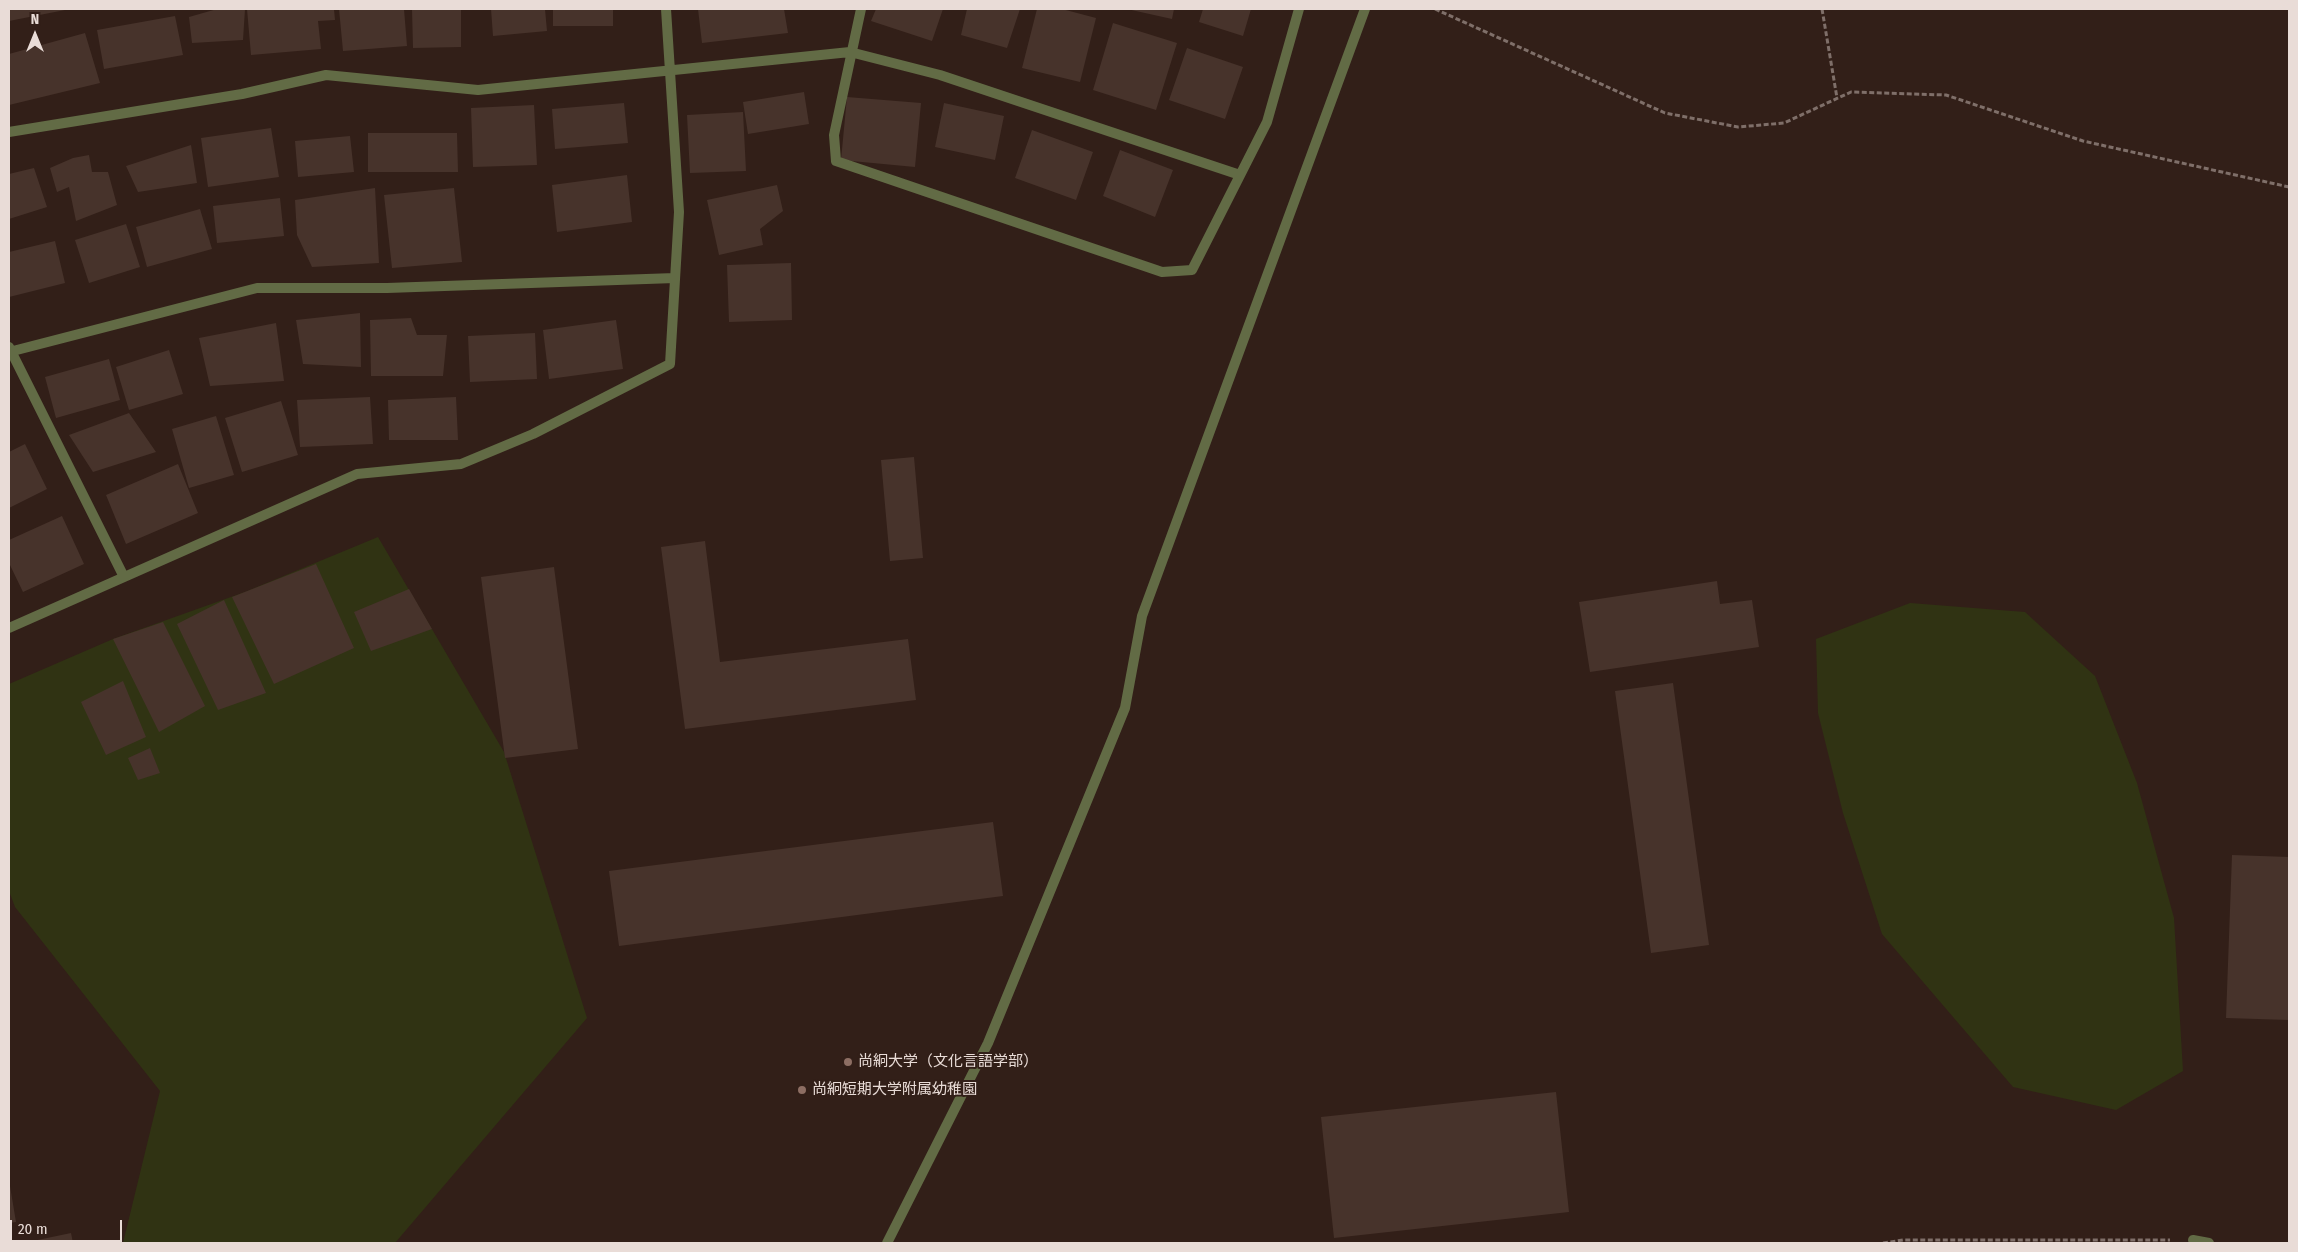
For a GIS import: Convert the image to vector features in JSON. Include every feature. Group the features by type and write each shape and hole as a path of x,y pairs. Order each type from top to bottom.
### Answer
{"street":[{"path":"9,628 357,474 461,464 533,434 670,364 679,212 666,9"},
{"path":"860,9 834,135 836,161 1162,272 1192,270 1267,122 1299,9"},
{"path":"888,1243 988,1043 1125,708 1142,616 1365,9"},
{"path":"9,132 242,94 326,75 478,90 670,72 850,52 940,75 1240,175"},
{"path":"124,577 9,350 257,288 387,288 675,278"},
{"path":"2193,1240 2209,1243"}],"path":[{"path":"1435,9 1665,113 1738,126 1784,123 1851,92 1946,95 2083,141 2289,186"},
{"path":"1822,9 1837,98"},
{"path":"1883,1243 1903,1240 2193,1240"}],"green space":[{"path":"378,537 504,752 587,1018 395,1243 123,1243 160,1091 15,907 9,891 9,684 113,639 245,592"},
{"path":"1910,603 2025,612 2095,676 2137,783 2174,918 2183,1071 2116,1110 2013,1087 1882,934 1843,813 1818,713 1816,639"}],"building":[{"path":"9,9 65,9 65,10 9,21"},
{"path":"217,9 245,9 243,40 192,43 189,17"},
{"path":"247,9 334,9 335,20 318,21 321,49 251,55"},
{"path":"339,9 404,9 407,46 343,51"},
{"path":"412,9 461,9 461,47 413,48"},
{"path":"491,9 545,9 547,31 493,36"},
{"path":"553,9 613,9 613,26 553,26"},
{"path":"698,9 784,9 788,33 702,43"},
{"path":"876,9 943,9 932,41 871,21"},
{"path":"967,9 1020,9 1007,48 961,35"},
{"path":"1037,9 1062,9 1096,18 1080,82 1022,68"},
{"path":"1127,9 1174,9 1172,19"},
{"path":"1203,9 1251,9 1243,36 1199,22"},
{"path":"175,16 183,55 104,69 97,30"},
{"path":"1113,23 1177,43 1156,110 1093,90"},
{"path":"85,33 100,83 9,105 9,54"},
{"path":"1187,48 1243,67 1225,119 1169,100"},
{"path":"804,92 809,124 748,134 743,102"},
{"path":"847,97 921,103 915,167 841,160"},
{"path":"624,103 628,143 555,149 552,109"},
{"path":"944,103 1004,116 995,160 935,147"},
{"path":"534,105 537,165 473,167 471,108"},
{"path":"743,112 746,171 690,173 687,115"},
{"path":"271,128 279,177 208,187 201,138"},
{"path":"1032,130 1093,152 1076,200 1015,178"},
{"path":"368,133 457,133 458,172 368,172"},
{"path":"350,136 354,172 298,177 295,141"},
{"path":"191,145 197,183 138,192 126,166"},
{"path":"1120,150 1173,170 1155,217 1103,196"},
{"path":"89,155 92,172 108,172 117,205 76,221 69,187 57,192 50,168 73,158"},
{"path":"34,168 47,207 9,219 9,174"},
{"path":"627,175 632,222 557,232 552,185"},
{"path":"777,185 783,211 760,229 763,245 719,255 707,200"},
{"path":"375,188 379,263 312,267 297,235 295,200"},
{"path":"454,188 462,262 392,268 384,195"},
{"path":"280,198 284,236 217,243 213,206"},
{"path":"200,209 212,249 147,267 136,227"},
{"path":"126,224 140,267 89,283 75,240"},
{"path":"55,241 65,283 9,297 9,252"},
{"path":"791,263 792,320 729,322 727,265"},
{"path":"360,313 361,367 303,364 296,320"},
{"path":"411,318 417,335 447,335 443,376 371,376 370,320"},
{"path":"616,320 623,369 549,379 543,330"},
{"path":"276,323 284,381 210,386 199,338"},
{"path":"535,333 537,379 470,382 468,336"},
{"path":"169,350 183,394 129,410 116,367"},
{"path":"109,359 120,400 56,418 45,377"},
{"path":"370,397 373,444 300,447 297,400"},
{"path":"456,397 458,440 389,440 388,400"},
{"path":"281,401 298,455 242,472 225,418"},
{"path":"129,413 156,452 93,472 69,435"},
{"path":"216,416 234,475 189,488 172,429"},
{"path":"25,444 47,489 9,508 9,452"},
{"path":"914,457 923,558 890,561 881,460"},
{"path":"178,464 198,513 126,544 106,495"},
{"path":"62,516 84,564 23,592 9,563 9,540"},
{"path":"705,541 720,662 908,639 916,700 685,729 661,547"},
{"path":"316,564 354,648 274,684 232,597"},
{"path":"554,567 578,749 505,758 481,577"},
{"path":"1717,581 1720,604 1752,600 1759,647 1590,672 1579,602"},
{"path":"409,589 432,629 371,651 354,612"},
{"path":"224,600 266,693 218,710 177,624"},
{"path":"163,622 205,706 159,732 113,639"},
{"path":"123,681 146,737 106,755 81,702"},
{"path":"1673,683 1709,945 1651,953 1615,691"},
{"path":"150,748 160,773 138,780 128,758"},
{"path":"993,822 1003,896 619,946 609,871"},
{"path":"2232,855 2289,857 2289,1020 2226,1018"},
{"path":"1556,1092 1569,1212 1334,1238 1321,1117"},
{"path":"9,1187 16,1222 9,1223"},
{"path":"71,1233 73,1243 28,1243 28,1242"}],"place":[{"name":"尚絅大学（文化言語学部）","path":"848,1062"},
{"name":"尚絅短期大学附属幼稚園","path":"802,1090"}]}
